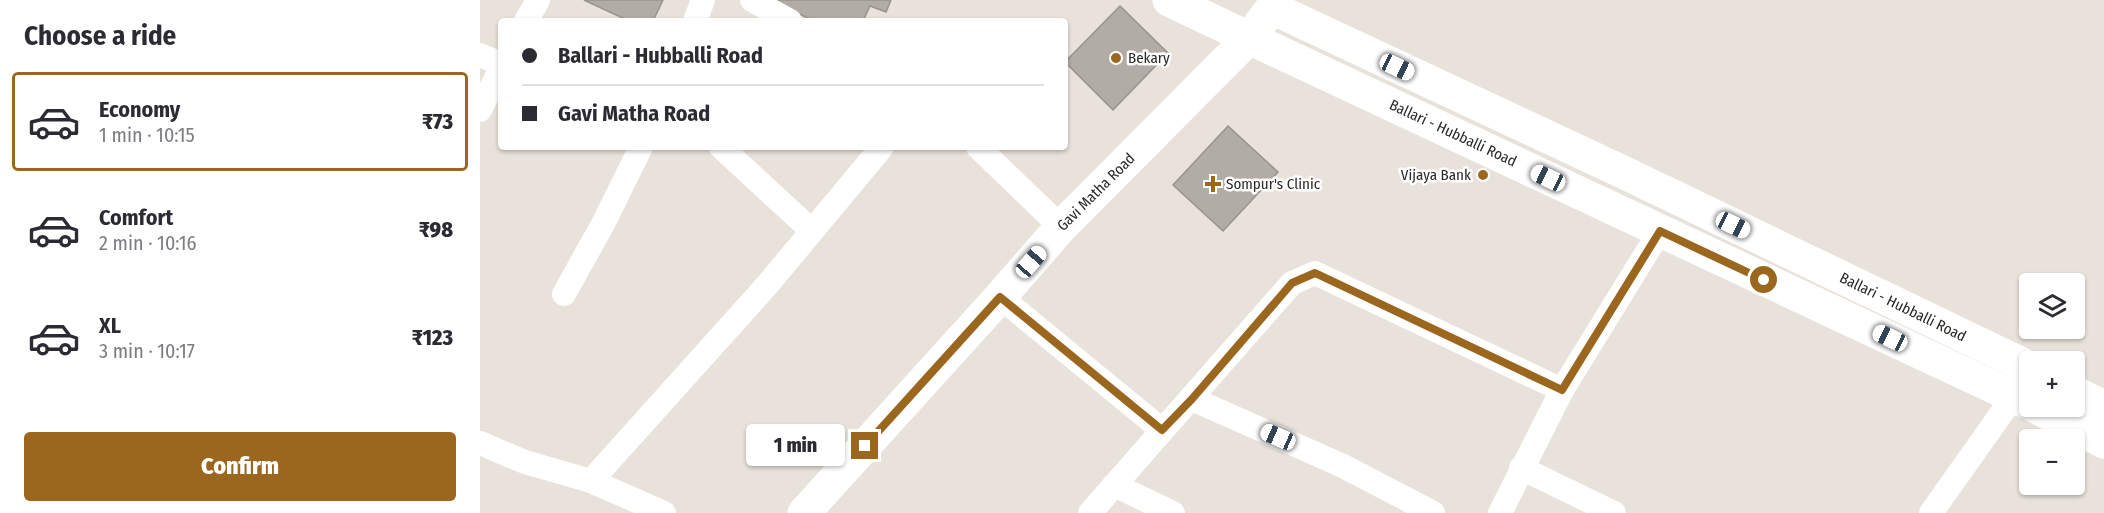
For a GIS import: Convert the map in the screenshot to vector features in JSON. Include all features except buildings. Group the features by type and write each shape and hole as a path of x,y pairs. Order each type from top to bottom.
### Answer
{"main road":[{"name":"Ballari - Hubballi Road","path":"1169,0 1660,231 2019,387"},
{"name":"Ballari - Hubballi Road","path":"1264,4 1628,174 2019,386"},
{"name":"Gavi Matha Road","path":"804,513 1061,227 1249,38 1264,4"},
{"path":"1612,208 1628,174"},
{"path":"2085,398 2104,407"},
{"name":"Ballari - Hubballi Road","path":"2067,417 2104,442"}],"street":[{"path":"528,18 538,0"},
{"path":"696,18 703,0"},
{"path":"752,0 785,18"},
{"path":"480,55 498,64"},
{"path":"480,110 498,72"},
{"path":"564,294 603,224 640,150"},
{"path":"723,150 812,230"},
{"path":"591,481 768,284 879,150"},
{"path":"981,150 1061,227"},
{"path":"1500,513 1562,390 1660,231"},
{"path":"1090,513 1292,283 1315,273 1562,390"},
{"path":"1000,297 1162,430"},
{"path":"1192,399 1343,466 1432,513"},
{"path":"1931,513 2019,400"},
{"path":"480,443 525,462 591,481 664,513"},
{"path":"1521,468 1614,513"},
{"path":"1114,485 1173,513"}],"place":[{"name":"Bekary","path":"1116,58"},
{"name":"Vijaya Bank","path":"1483,175"},
{"name":"Sompur's Clinic","path":"1213,184"}],"route":[{"path":"865,446 1000,297 1162,430 1192,399 1292,283 1315,273 1562,390 1660,231 1764,280"}]}
